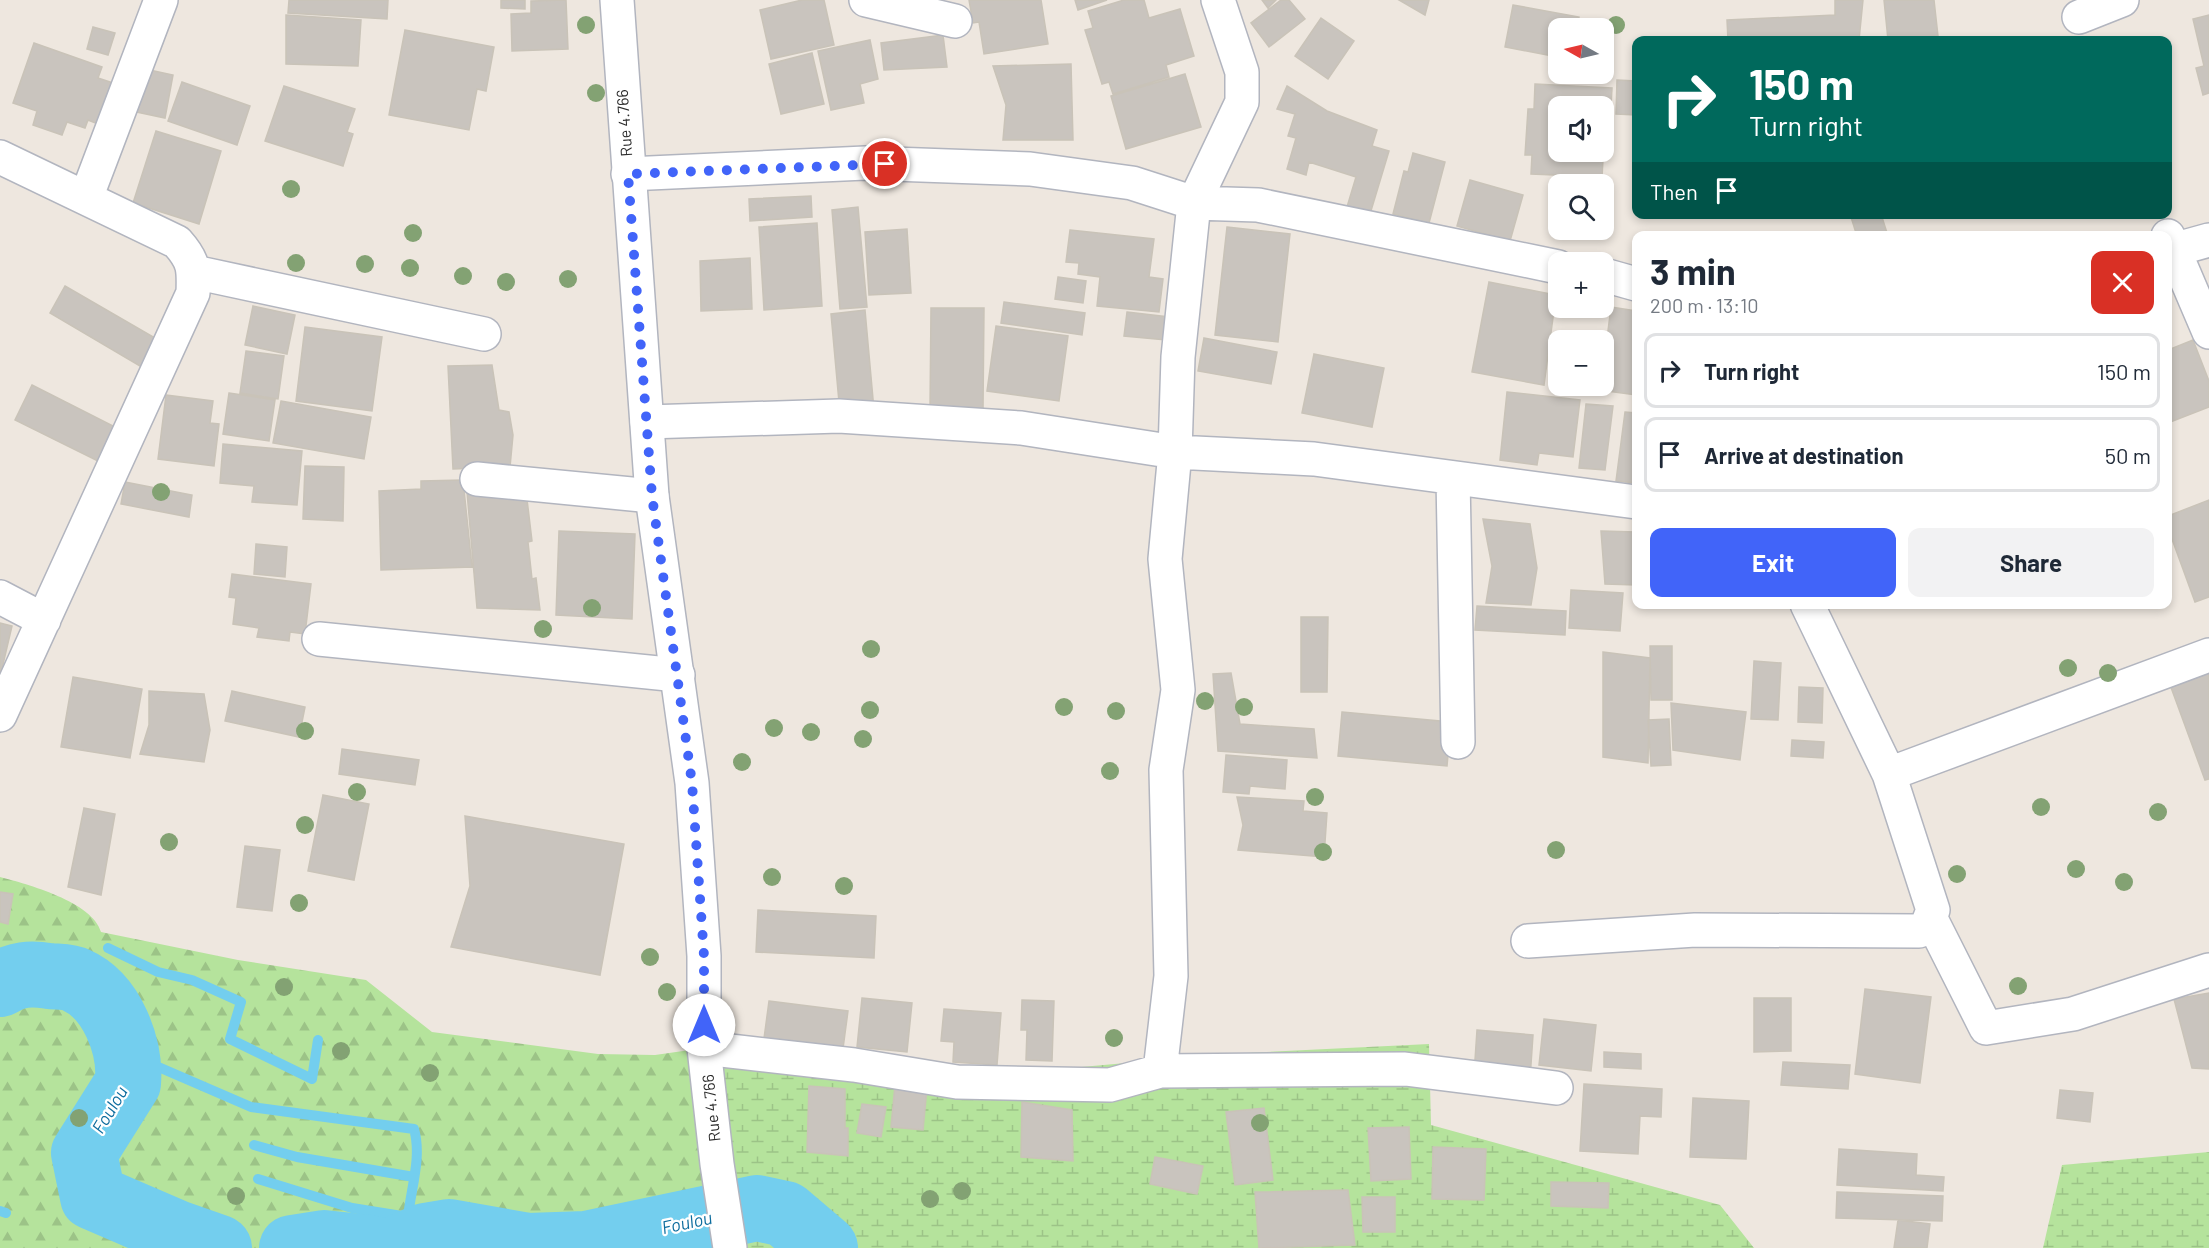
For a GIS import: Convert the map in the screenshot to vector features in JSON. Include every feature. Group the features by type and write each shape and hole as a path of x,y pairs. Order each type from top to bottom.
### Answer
{"street":[{"path":"86,198 161,0"},
{"name":"Rue 4.766","path":"617,0 652,496 692,783 704,956 704,1048 717,1164 730,1248"},
{"path":"866,0 955,21"},
{"path":"1161,1071 1171,976 1166,770 1178,690 1165,559 1175,452 1178,357 1194,203 1242,102 1242,72 1218,0"},
{"path":"2080,19 2122,0"},
{"path":"0,157 177,242 190,256 194,272 194,293 0,715"},
{"path":"628,174 865,163 1029,169 1132,183 1194,203 1258,205 1548,265"},
{"path":"2209,240 2172,257 2209,332"},
{"path":"194,272 484,334"},
{"path":"1614,278 1632,283"},
{"path":"647,422 839,416 1021,428 1175,452 1314,459 1632,501"},
{"path":"1453,478 1458,742"},
{"path":"477,479 652,496"},
{"path":"0,597 44,620"},
{"path":"1528,941 1695,930 1919,931 1926,928 1933,910 1889,774 1809,609"},
{"path":"319,639 678,675"},
{"path":"1889,774 2209,655"},
{"path":"1931,919 1986,1028 2073,1014 2209,970"},
{"path":"704,1048 854,1065 957,1082 1110,1085 1161,1071 1405,1069 1556,1088"}],"green space":[{"path":"0,877 26,884 73,903 95,921 101,932 238,960 366,980 432,1032 598,1054 655,1055 704,1048 730,1248 0,1248"},
{"path":"1429,1044 1431,1125 1720,1205 1754,1248 730,1248 704,1048 941,1068 1059,1069 1226,1054"},
{"path":"2209,1152 2209,1248 2043,1248 2062,1165"}],"water":[{"path":"663,1209 709,1226 677,1248 590,1248 586,1244 632,1217"}],"building":[{"path":"289,0 388,0 387,19 288,13"},
{"path":"501,0 525,0 525,9 501,8"},
{"path":"566,0 568,49 512,51 511,14 531,13 531,1"},
{"path":"802,0 824,0 834,45 771,59 760,10"},
{"path":"969,0 1041,0 1048,44 984,54 979,22 973,23"},
{"path":"1075,0 1107,0 1078,10"},
{"path":"1124,0 1144,0 1149,18 1180,9 1194,56 1166,65 1169,77 1113,94 1109,82 1102,84 1085,30 1093,28 1088,11"},
{"path":"1262,0 1276,0 1268,8"},
{"path":"1281,0 1289,0 1305,19 1269,47 1251,23"},
{"path":"1399,0 1429,0 1425,15"},
{"path":"1835,0 1863,0 1859,36 1728,36 1727,20 1835,15"},
{"path":"1884,0 1934,0 1938,36 1888,36"},
{"path":"1513,5 1579,17 1548,18 1548,55 1505,47"},
{"path":"286,15 361,20 358,66 286,64"},
{"path":"2209,15 2209,93 2203,95 2196,68 2204,66 2193,19"},
{"path":"1321,18 1354,41 1328,79 1295,56"},
{"path":"93,27 115,33 108,55 87,49"},
{"path":"405,30 494,47 486,91 477,89 469,130 389,115"},
{"path":"943,35 947,67 884,70 881,43"},
{"path":"870,40 878,79 860,84 864,103 831,110 818,51"},
{"path":"34,43 102,67 98,78 113,83 98,124 88,120 85,128 67,122 62,135 33,125 37,111 13,103"},
{"path":"812,53 824,104 781,114 769,64"},
{"path":"1071,64 1073,140 1003,140 1006,105 993,66"},
{"path":"145,69 173,75 165,118 136,112"},
{"path":"1185,74 1201,127 1126,149 1111,96"},
{"path":"1617,80 1632,81 1632,115 1616,114"},
{"path":"182,82 250,106 237,145 168,121"},
{"path":"1535,84 1612,88 1612,96 1548,96 1548,162 1603,162 1602,174 1531,174 1532,155 1525,155 1528,109 1534,109"},
{"path":"284,86 355,109 347,132 353,134 343,166 265,141"},
{"path":"1287,86 1327,111 1377,130 1372,146 1389,151 1370,214 1347,207 1356,177 1309,162 1306,175 1287,169 1296,138 1288,136 1295,114 1277,109"},
{"path":"156,131 221,151 199,224 133,203"},
{"path":"1413,153 1445,162 1429,223 1393,214 1404,171 1408,172"},
{"path":"1470,180 1523,195 1510,241 1457,226"},
{"path":"811,196 812,217 750,221 749,199"},
{"path":"858,207 867,307 840,309 832,210"},
{"path":"1852,219 1883,219 1886,231 1855,231"},
{"path":"817,223 822,306 764,310 759,227"},
{"path":"1227,227 1290,234 1278,342 1215,335"},
{"path":"907,229 911,293 869,295 865,232"},
{"path":"1070,230 1154,239 1149,277 1163,279 1159,312 1097,306 1100,277 1078,274 1079,263 1066,262"},
{"path":"750,258 752,309 701,311 700,261"},
{"path":"1058,277 1086,281 1083,303 1055,299"},
{"path":"1489,282 1548,293 1548,318 1553,318 1551,330 1548,330 1548,355 1544,385 1472,372"},
{"path":"65,286 162,342 150,372 50,313"},
{"path":"1004,302 1085,313 1082,335 1001,323"},
{"path":"253,306 295,315 287,354 245,345"},
{"path":"1614,307 1632,310 1632,394 1614,392 1614,330 1608,330 1610,318 1614,318"},
{"path":"931,308 984,308 983,410 930,410"},
{"path":"865,310 874,410 840,413 831,314"},
{"path":"1127,312 1169,317 1166,340 1124,336"},
{"path":"996,326 1068,336 1059,401 987,391"},
{"path":"305,327 382,337 372,411 296,401"},
{"path":"1204,338 1277,352 1271,384 1198,371"},
{"path":"2193,340 2209,381 2209,407 2172,421 2172,348"},
{"path":"246,351 284,356 278,399 240,393"},
{"path":"1314,354 1384,368 1372,427 1302,413"},
{"path":"492,365 499,410 509,412 513,435 510,467 453,469 448,366"},
{"path":"32,385 125,432 108,466 15,420"},
{"path":"1507,392 1580,400 1573,457 1539,453 1537,465 1500,460"},
{"path":"229,393 275,400 269,441 223,434"},
{"path":"166,395 213,401 210,423 219,424 214,466 158,459"},
{"path":"281,401 371,417 364,459 273,443"},
{"path":"1586,404 1613,406 1605,470 1579,468"},
{"path":"1625,412 1632,413 1632,483 1616,481"},
{"path":"223,444 302,451 297,505 252,502 254,486 220,483"},
{"path":"305,466 344,467 343,521 303,519"},
{"path":"463,480 472,567 381,570 379,491 421,489 421,481"},
{"path":"125,482 192,495 189,517 121,504"},
{"path":"526,491 532,541 528,542 532,579 536,578 540,610 477,608 467,492"},
{"path":"2209,500 2209,597 2195,602 2172,539 2172,514"},
{"path":"1483,519 1530,524 1537,568 1531,605 1486,603 1492,566"},
{"path":"559,531 635,534 632,619 556,615"},
{"path":"1601,531 1632,532 1632,585 1605,584"},
{"path":"256,544 287,547 285,577 254,574"},
{"path":"232,574 311,584 305,634 290,632 289,641 257,637 259,628 233,624 236,598 229,597"},
{"path":"1571,590 1623,593 1620,631 1569,628"},
{"path":"1477,606 1566,611 1565,635 1475,630"},
{"path":"1301,617 1328,617 1327,692 1301,692"},
{"path":"0,623 12,626 0,677"},
{"path":"1650,646 1672,646 1672,700 1651,700"},
{"path":"1603,652 1650,658 1648,763 1603,757"},
{"path":"1754,661 1781,663 1778,720 1751,719"},
{"path":"2209,667 2209,779 2205,780 2169,682"},
{"path":"1231,673 1240,724 1314,729 1317,758 1218,751 1213,674"},
{"path":"73,677 142,689 130,758 61,747"},
{"path":"1799,687 1823,688 1822,723 1798,722"},
{"path":"149,691 204,694 210,730 204,762 140,754 149,725"},
{"path":"232,691 305,707 299,737 225,721"},
{"path":"1671,703 1746,712 1740,760 1673,750"},
{"path":"1342,712 1451,722 1447,766 1338,756"},
{"path":"1669,719 1671,765 1651,766 1648,720"},
{"path":"1792,740 1824,742 1823,758 1791,756"},
{"path":"342,749 419,760 415,785 339,774"},
{"path":"1226,755 1287,760 1285,789 1250,786 1249,794 1223,792"},
{"path":"323,795 369,804 354,880 308,871"},
{"path":"1237,797 1304,801 1303,811 1327,813 1324,857 1238,850 1243,825"},
{"path":"84,808 115,814 101,895 68,887"},
{"path":"465,816 624,844 600,975 451,947 470,886"},
{"path":"245,846 280,850 272,911 237,907"},
{"path":"0,892 13,894 8,924 0,922"},
{"path":"758,910 876,916 874,958 756,952"},
{"path":"1865,989 1931,997 1920,1083 1855,1074"},
{"path":"2209,993 2209,1069 2192,1068 2174,999"},
{"path":"862,998 912,1003 907,1052 857,1047"},
{"path":"1754,998 1791,998 1791,1051 1754,1052"},
{"path":"1022,1000 1054,1001 1052,1061 1026,1060 1027,1030 1021,1030"},
{"path":"769,1001 848,1011 842,1056 763,1046"},
{"path":"944,1009 1001,1013 997,1065 953,1062 954,1042 941,1041"},
{"path":"1544,1019 1596,1025 1591,1071 1539,1065"},
{"path":"1477,1030 1533,1035 1530,1079 1474,1075"},
{"path":"1604,1052 1641,1054 1641,1069 1604,1067"},
{"path":"1783,1062 1850,1065 1848,1089 1781,1085"},
{"path":"1584,1084 1662,1089 1661,1117 1640,1116 1638,1154 1580,1151"},
{"path":"895,1085 927,1088 923,1130 891,1127"},
{"path":"809,1086 845,1089 848,1156 807,1152"},
{"path":"2060,1090 2093,1093 2090,1122 2057,1118"},
{"path":"1693,1098 1749,1101 1746,1159 1690,1157"},
{"path":"1022,1102 1072,1110 1073,1161 1021,1157"},
{"path":"862,1104 886,1107 881,1137 857,1133"},
{"path":"1264,1108 1273,1180 1235,1185 1226,1112"},
{"path":"1409,1127 1411,1179 1371,1181 1368,1128"},
{"path":"1433,1147 1486,1149 1484,1200 1432,1199"},
{"path":"1839,1149 1917,1154 1916,1175 1944,1177 1943,1191 1837,1185"},
{"path":"1155,1157 1203,1166 1197,1194 1150,1184"},
{"path":"1551,1182 1609,1183 1608,1208 1551,1206"},
{"path":"1348,1190 1355,1245 1259,1248 1255,1192"},
{"path":"1837,1192 1943,1196 1942,1221 1836,1218"},
{"path":"1362,1197 1395,1197 1395,1232 1363,1232"},
{"path":"1898,1220 1930,1224 1927,1248 1894,1248"}],"waterway":[{"path":"108,948 158,972 192,980 241,1002 230,1039 312,1079 318,1040"},
{"name":"Foulou","path":"0,984 24,975 66,977 89,988 100,998 117,1024 122,1038 126,1054 128,1083 84,1153 93,1197 179,1234 219,1248"},
{"path":"126,1053 251,1107 414,1129 417,1150 408,1217 352,1208 258,1179"},
{"path":"254,1145 297,1157 414,1177"},
{"name":"Foulou","path":"397,1248 425,1236 449,1232 528,1246 586,1244 757,1208 785,1214 825,1248"},
{"path":"0,1211 6,1213"},
{"name":"Foulou","path":"292,1248 324,1243 370,1248"}],"route":[{"path":"704,1025 704,956 692,783 652,496 628,174 885,164"}]}
